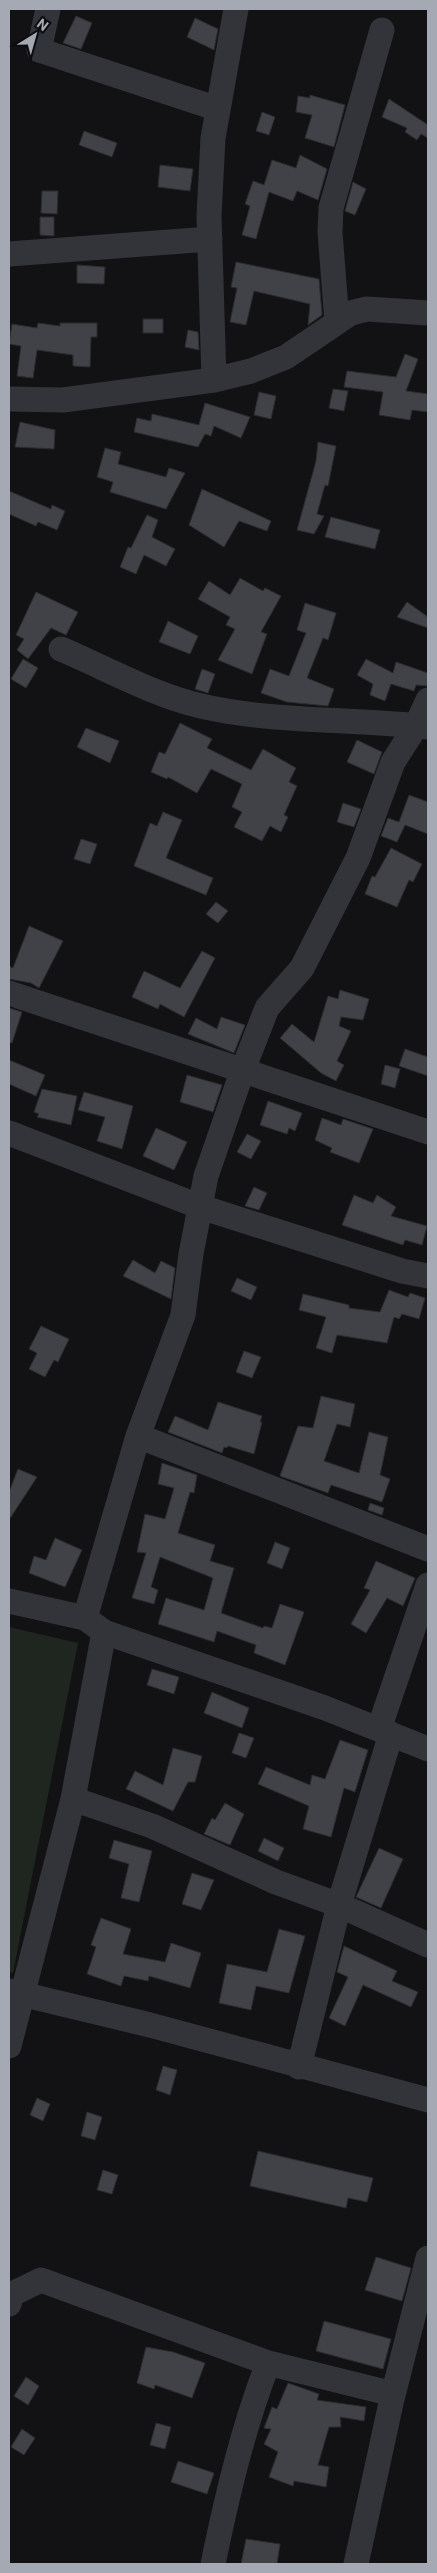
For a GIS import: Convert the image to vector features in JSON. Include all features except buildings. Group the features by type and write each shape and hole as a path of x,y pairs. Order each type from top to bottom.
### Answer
{"street":[{"path":"48,9 39,50 218,109"},
{"path":"214,380 208,216 218,109 236,9"},
{"path":"337,322 330,232 331,208 382,30"},
{"path":"9,254 210,238"},
{"path":"9,399 63,400 214,380 251,371 286,357 351,313 367,309 428,313"},
{"path":"61,649 199,706 247,713 422,727"},
{"path":"9,2046 16,1993 73,1799 94,1624 138,1436 183,1315 191,1254 206,1176 242,1072 267,1008 302,968 358,858 393,762 422,727 428,700"},
{"path":"9,993 242,1072 428,1132"},
{"path":"9,1133 201,1207 402,1271 428,1276"},
{"path":"138,1436 428,1549"},
{"path":"300,2066 338,1905 385,1732 428,1585"},
{"path":"9,1600 94,1624 325,1708 428,1749"},
{"path":"73,1799 152,1826 276,1882 338,1905 428,1946"},
{"path":"16,1993 150,2026 428,2100"},
{"path":"356,2564 393,2394 428,2258"},
{"path":"9,2304 12,2294 41,2280 268,2363 393,2394"},
{"path":"213,2564 224,2508 250,2409 268,2363"}],"shaded area":[{"path":"9,1627 78,1643 13,1973 9,1972"}]}
